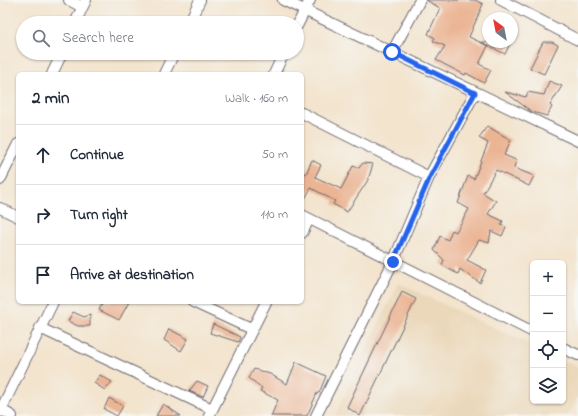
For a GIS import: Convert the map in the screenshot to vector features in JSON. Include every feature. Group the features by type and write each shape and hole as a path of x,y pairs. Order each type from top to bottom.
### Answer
{"street":[{"path":"69,0 84,4 78,16"},
{"path":"192,16 200,0"},
{"path":"283,0 578,141"},
{"path":"302,16 310,0"},
{"path":"392,52 420,0"},
{"path":"501,0 578,40"},
{"path":"53,72 59,60"},
{"path":"165,72 171,60"},
{"path":"275,72 281,60"},
{"path":"316,416 393,262 430,177 475,93"},
{"path":"304,114 430,177"},
{"path":"0,180 16,148"},
{"path":"0,208 16,216"},
{"path":"306,217 530,330"},
{"path":"12,416 0,410 52,304"},
{"path":"197,304 251,329"},
{"path":"40,328 210,412 265,304"},
{"path":"566,349 578,355"}],"shaded area":[{"path":"398,283 530,345 530,404 566,404 566,361 578,367 578,396 568,416 335,416"}],"building":[{"path":"426,0 475,0 483,4 469,37 482,43 482,48 487,48 479,64 491,70 484,83 466,73 465,75 436,60 445,46 433,41 435,38 428,34 440,8"},
{"path":"543,42 552,42 558,45 544,74 530,68"},
{"path":"493,48 508,48 505,54"},
{"path":"549,81 562,86 550,105 552,107 547,116 532,112 505,92 526,97 528,92 544,95"},
{"path":"487,126 511,140 504,155 516,160 514,168 534,176 529,186 496,170 483,193 496,201 488,214 503,221 501,225 506,227 502,236 491,231 489,243 479,240 467,260 486,270 480,283 460,269 458,274 442,265 444,260 434,250 440,236 448,240 452,230 456,232 469,209 458,203 468,176 474,179 488,143 479,138"},
{"path":"312,160 321,165 315,177 341,189 353,166 359,168 363,163 373,164 368,180 347,212 333,204 335,201 311,188 304,200 304,173 306,174"},
{"path":"402,292 416,299 360,416 347,407"},
{"path":"102,304 128,304 119,320 99,310"},
{"path":"73,312 84,317 90,315 90,326 78,326 68,321"},
{"path":"213,324 240,337 238,342 210,333"},
{"path":"169,329 188,339 181,351 164,340"},
{"path":"296,362 326,376 319,393 317,393 307,416 271,416 278,400 260,391 262,388 249,378 254,369 270,374 287,384"},
{"path":"100,375 112,382 105,390 94,383"},
{"path":"197,381 208,386 203,397 189,391"},
{"path":"109,398 123,406 117,416 104,409"},
{"path":"163,404 181,416 156,416"}],"route":[{"path":"392,52 475,93 430,177 393,262"}]}
